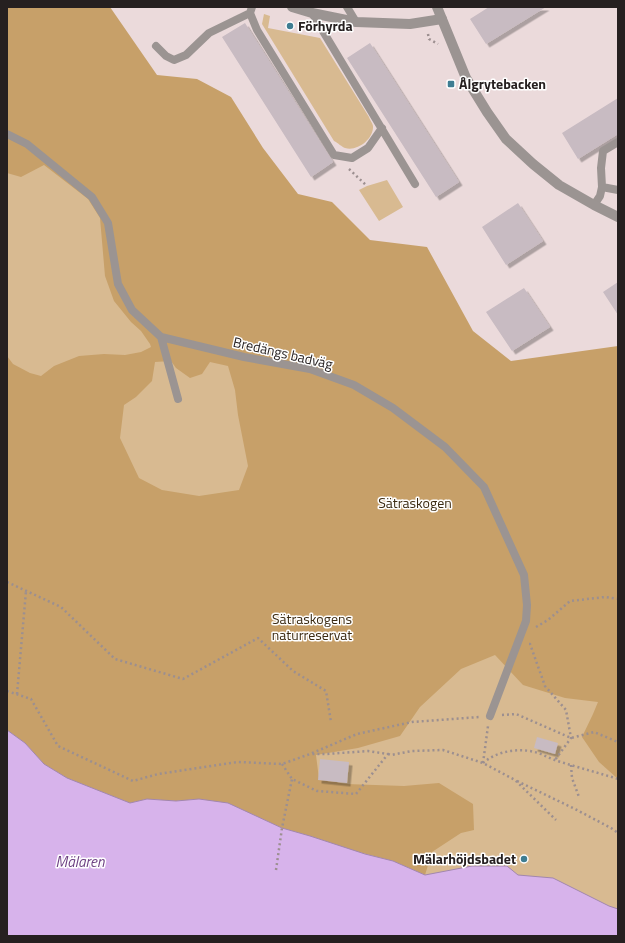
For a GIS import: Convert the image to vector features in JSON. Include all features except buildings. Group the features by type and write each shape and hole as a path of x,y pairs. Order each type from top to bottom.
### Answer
{"street":[{"path":"292,7 312,13 356,22 410,24 442,19"},
{"path":"438,7 466,78 506,139 559,185 618,217"}],"lane":[{"path":"347,7 356,22"},
{"path":"156,46 166,56 174,60 186,55 210,33 251,10 257,30 334,154 352,158 368,148 382,128"},
{"path":"312,13 415,184"},
{"name":"Bredängs badväg","path":"7,134 27,144 92,197 108,223 118,284 132,310 161,337 244,357 310,369 354,385 393,408 445,447 484,488 524,575 527,605 526,621 490,716"},
{"path":"594,205 600,196 602,187 601,168 603,151 618,142"},
{"path":"602,187 618,190"},
{"path":"161,337 178,399"}],"path":[{"path":"7,582 61,607 115,659 183,679 258,638 293,671 326,691 331,722"},
{"path":"17,694 26,591"},
{"path":"521,634 548,620 570,601 605,597 618,598"},
{"path":"530,644 544,686 566,710 571,738 555,760"},
{"path":"7,691 31,699 58,746 133,781 158,774 238,762 282,764 357,734 412,722 516,714 571,738 594,732 618,742"},
{"path":"483,763 490,716"},
{"path":"310,754 368,751 388,754 391,756 412,751 443,750 483,763 540,791 618,833"},
{"path":"483,763 488,759 510,751 526,750 618,779"},
{"path":"282,764 292,779 316,791 356,794 388,754"},
{"path":"571,765 572,778 579,797"},
{"path":"276,870 282,828 292,779"},
{"path":"515,780 556,820"}],"green space":[{"name":"Sätraskogen","path":"7,7 110,7 157,75 197,79 231,97 263,148 298,194 332,202 370,240 427,247 473,331 511,361 618,346 618,779 599,762 582,737 598,702 565,698 523,685 495,655 461,669 420,707 400,736 358,748 316,755 319,779 346,784 404,786 439,783 473,804 474,830 461,833 432,852 425,875 393,861 336,846 310,836 282,828 256,816 199,799 176,801 147,799 130,803 67,778 44,764 25,743 7,730 7,356 13,364 30,373 41,376 54,366 79,356 104,354 125,355 141,352 151,347 141,331 131,322 114,301 105,276 100,218 88,199 44,165 21,177 7,173","holes":["171,361 176,368 190,378 202,374 210,362 228,366 235,390 238,415 248,466 239,490 199,496 162,490 139,478 120,438 124,405 136,397 152,381 155,362"]},
{"path":"264,14 270,16 268,28 320,38 373,124 373,131 368,140 355,148 350,149 334,141 262,24"},
{"name":"Sätraskogen","path":"7,96 618,457 618,936 7,936"},
{"path":"387,180 403,207 379,221 359,190"}],"water":[{"name":"Mälaren","path":"7,730 25,743 44,764 67,778 130,803 147,799 176,801 199,799 228,803 282,828 365,854 393,861 425,875 472,866 507,866 518,875 553,878 618,909 618,936 7,936"}],"place":[{"name":"Förhyrda","path":"290,26"},
{"name":"Ålgrytebacken","path":"451,84"},
{"name":"Mälarhöjdsbadet","path":"524,859"}],"park label":[{"name":"Sätraskogens naturreservat","path":"312,628"}]}
